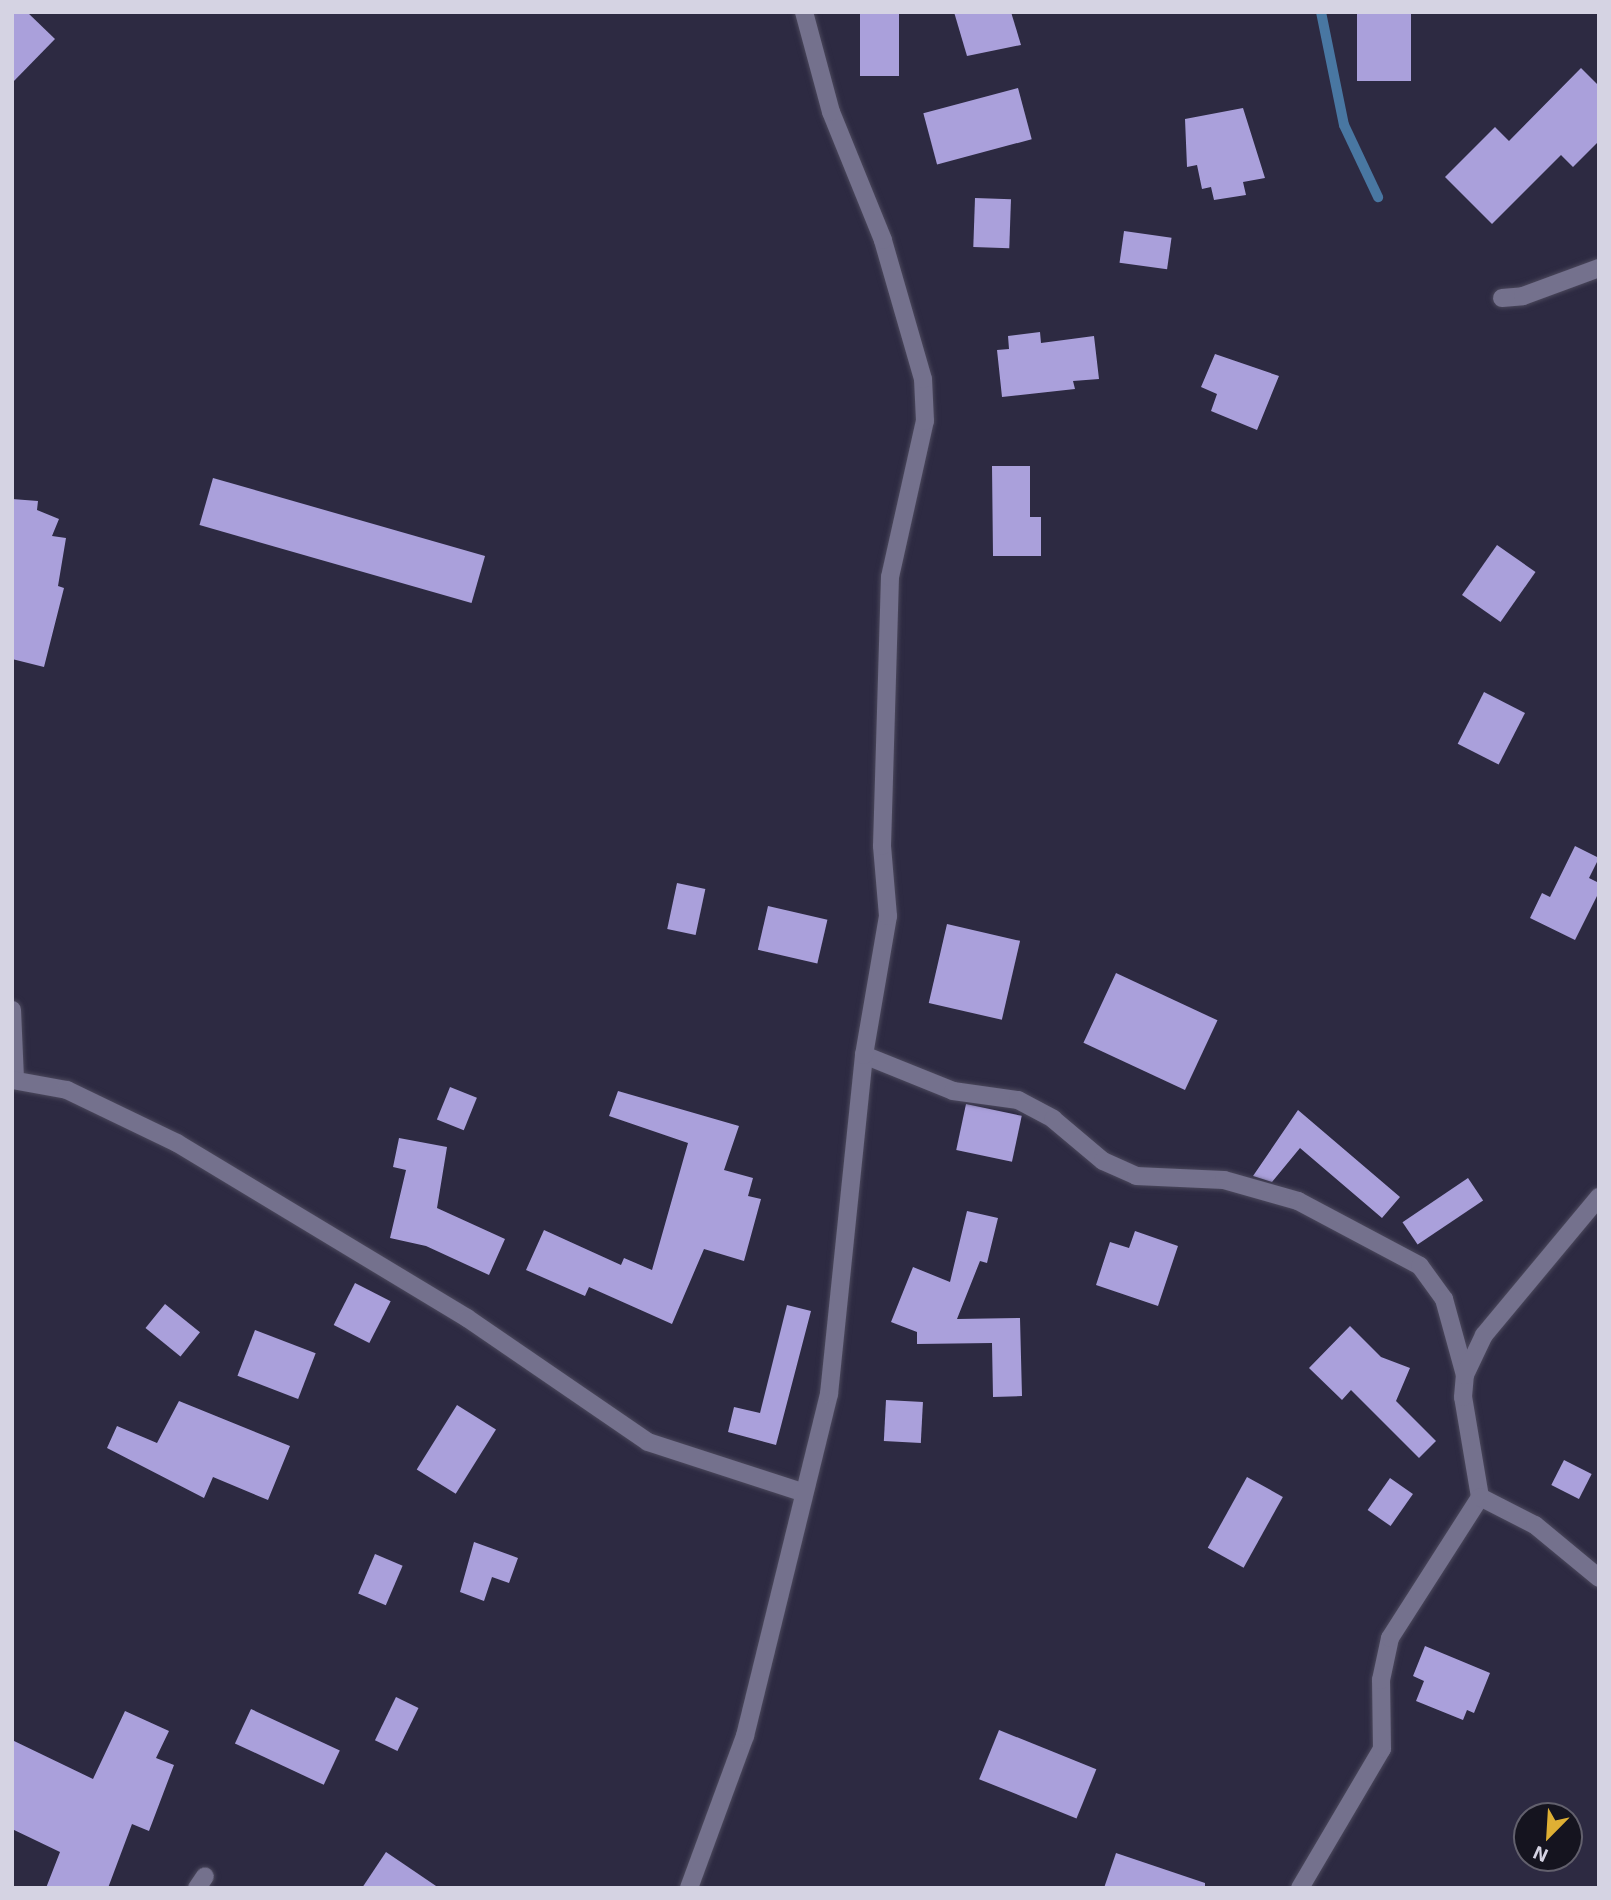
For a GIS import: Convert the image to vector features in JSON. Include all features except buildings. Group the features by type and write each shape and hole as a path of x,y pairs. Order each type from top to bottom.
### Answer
{"street":[{"path":"689,1888 745,1736 802,1492 829,1394 864,1055 888,916 882,846 890,577 925,421 923,379 883,240 831,112 804,12"},
{"path":"1502,298 1523,296 1599,268"},
{"path":"12,1010 14,1079 67,1090 177,1143 467,1318 648,1442 802,1492"},
{"path":"864,1055 953,1091 1018,1100 1136,1176 1224,1180 1298,1201 1420,1266 1444,1299 1465,1375"},
{"path":"1300,1888 1382,1749 1381,1680 1390,1638 1480,1497 1463,1397 1465,1375 1484,1335 1599,1197"},
{"path":"1480,1497 1535,1525 1599,1578"}],"waterway":[{"path":"1321,12 1344,125 1378,197"}]}
